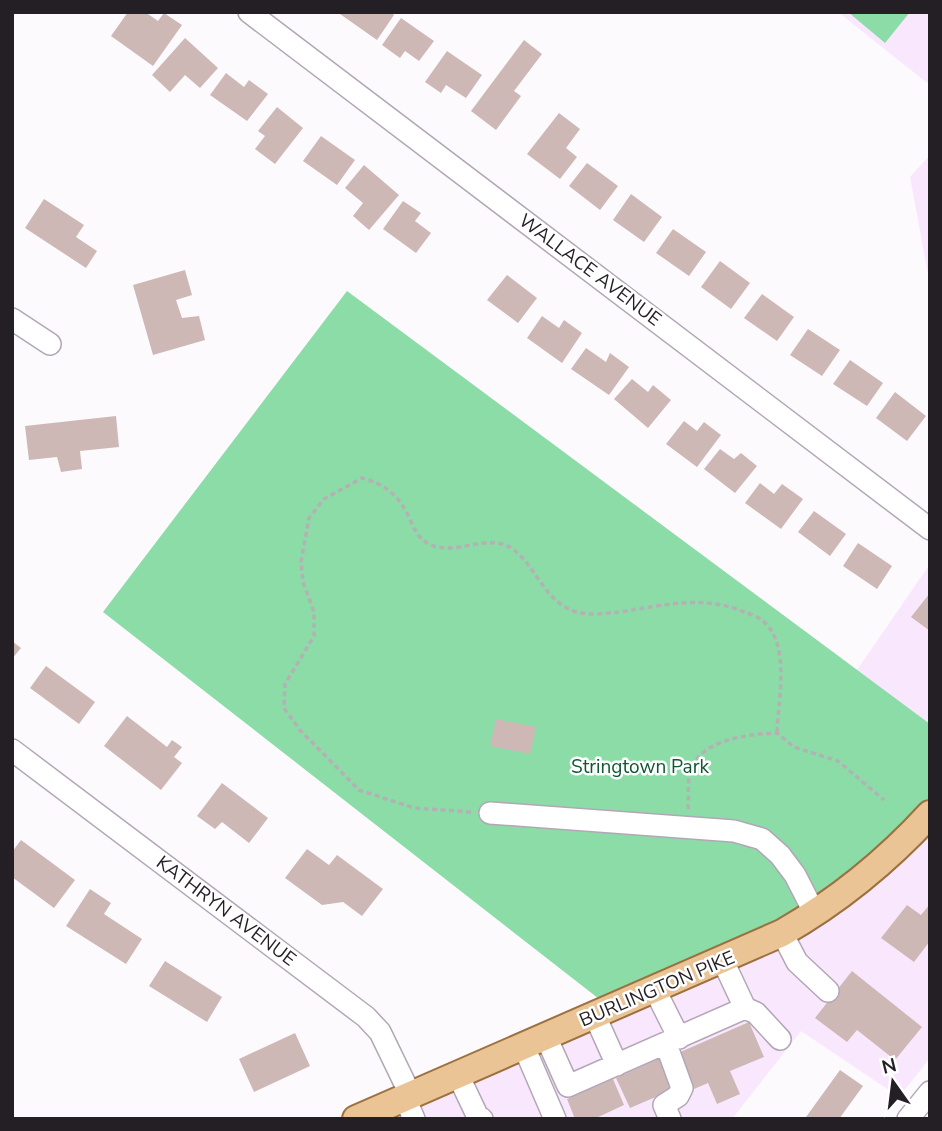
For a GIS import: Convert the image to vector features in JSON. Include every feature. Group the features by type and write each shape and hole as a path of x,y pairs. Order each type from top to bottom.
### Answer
{"main road":[{"name":"BURLINGTON PIKE","path":"356,1119 410,1104 458,1075 782,933 844,894 900,846 930,814"}],"street":[{"name":"WALLACE AVENUE","path":"249,12 930,529"},
{"path":"12,319 50,344"},
{"name":"KATHRYN AVENUE","path":"12,750 366,1017 380,1032 410,1104"},
{"path":"490,813 734,831 762,838 795,874 814,914"},
{"path":"782,933 797,962 828,991"},
{"path":"723,961 745,1008 756,1013 780,1039"},
{"path":"655,990 672,1041 682,1088 678,1097 664,1105 670,1119"},
{"path":"535,1042 568,1086 745,1008"},
{"path":"595,1017 617,1065"},
{"path":"535,1042 555,1119"},
{"path":"458,1075 477,1115 482,1119"},
{"path":"908,1119 930,1092"}],"path":[{"path":"490,813 414,807 359,790 300,730 284,708 285,684 314,636 314,612 303,582 301,562 309,519 324,499 362,478 382,484 404,507 414,531 428,544 450,548 494,543 514,549 559,604 577,612 598,614 706,600 734,607 763,620 775,638 780,659 777,733"},
{"path":"687,828 691,769 705,750 750,734 777,733 793,747 838,761 884,800"}],"shaded area":[{"path":"838,12 930,12 930,85 902,63"},
{"path":"930,155 930,285 910,177"},
{"path":"930,564 930,724 857,670"},
{"path":"930,814 930,1058 899,1097 801,1031 732,1119 356,1119 595,1016"}],"green space":[{"path":"848,12 910,12 885,43"},
{"name":"Stringtown Park","path":"347,291 930,724 930,814 844,894 612,1009 103,612"}],"building":[{"path":"128,12 145,12 158,21 164,13 182,25 153,66 111,36"},
{"path":"391,12 394,15 377,40 340,14"},
{"path":"401,18 434,41 419,61 405,51 400,58 382,45"},
{"path":"185,38 218,68 200,88 185,75 170,92 152,75"},
{"path":"524,40 542,54 514,91 521,96 496,130 471,111"},
{"path":"447,51 482,75 466,98 446,85 441,93 425,82"},
{"path":"226,73 244,87 249,80 268,94 247,121 210,95"},
{"path":"277,107 303,128 275,164 255,149 265,136 258,131"},
{"path":"559,113 580,129 566,148 577,157 560,179 527,154"},
{"path":"321,136 355,160 337,185 303,161"},
{"path":"587,163 618,186 600,210 569,186"},
{"path":"364,165 399,195 369,230 353,216 363,203 345,188"},
{"path":"631,194 662,217 644,242 613,220"},
{"path":"44,199 84,225 76,237 97,251 86,268 25,228"},
{"path":"403,201 421,213 415,221 431,233 416,253 383,229"},
{"path":"673,229 706,252 689,276 656,253"},
{"path":"720,261 750,283 731,309 701,287"},
{"path":"185,270 192,295 176,300 182,318 199,316 205,340 153,355 133,285"},
{"path":"507,275 537,298 518,323 487,300"},
{"path":"762,294 794,317 777,341 744,318"},
{"path":"542,316 559,328 564,320 582,333 562,363 527,338"},
{"path":"808,329 840,350 822,376 790,355"},
{"path":"586,348 606,362 610,353 629,367 609,395 571,369"},
{"path":"850,360 883,383 867,406 833,384"},
{"path":"632,379 648,392 653,385 671,400 648,428 614,399"},
{"path":"895,392 926,416 907,441 876,418"},
{"path":"116,416 119,447 80,451 82,469 61,472 57,457 29,460 25,426"},
{"path":"684,421 697,431 704,422 721,435 697,467 666,444"},
{"path":"720,449 734,459 741,453 757,466 735,493 704,469"},
{"path":"760,483 774,494 782,484 803,499 781,529 745,503"},
{"path":"814,511 846,534 830,556 798,532"},
{"path":"858,543 892,566 877,589 843,566"},
{"path":"930,593 930,631 911,617"},
{"path":"12,641 21,648 12,659"},
{"path":"46,666 95,702 79,724 30,688"},
{"path":"127,716 167,747 172,740 182,747 174,757 182,763 161,790 104,746"},
{"path":"496,719 536,727 530,754 490,746"},
{"path":"222,783 268,818 249,843 222,822 215,829 197,816"},
{"path":"21,840 75,880 54,908 12,877 12,852"},
{"path":"307,849 329,865 337,855 383,889 362,916 343,902 322,905 285,878"},
{"path":"90,889 111,903 104,914 142,939 126,964 66,926"},
{"path":"930,904 930,941 914,962 881,938 907,905 921,915"},
{"path":"165,961 222,997 207,1022 149,986"},
{"path":"852,971 922,1027 895,1060 857,1030 847,1042 815,1018"},
{"path":"749,1022 764,1057 730,1071 740,1094 717,1104 708,1083 694,1089 678,1053"},
{"path":"295,1033 310,1066 254,1092 239,1059"},
{"path":"665,1056 679,1087 630,1108 616,1078"},
{"path":"840,1070 863,1086 839,1119 806,1117"},
{"path":"613,1079 624,1105 594,1119 575,1119 567,1099"}]}
